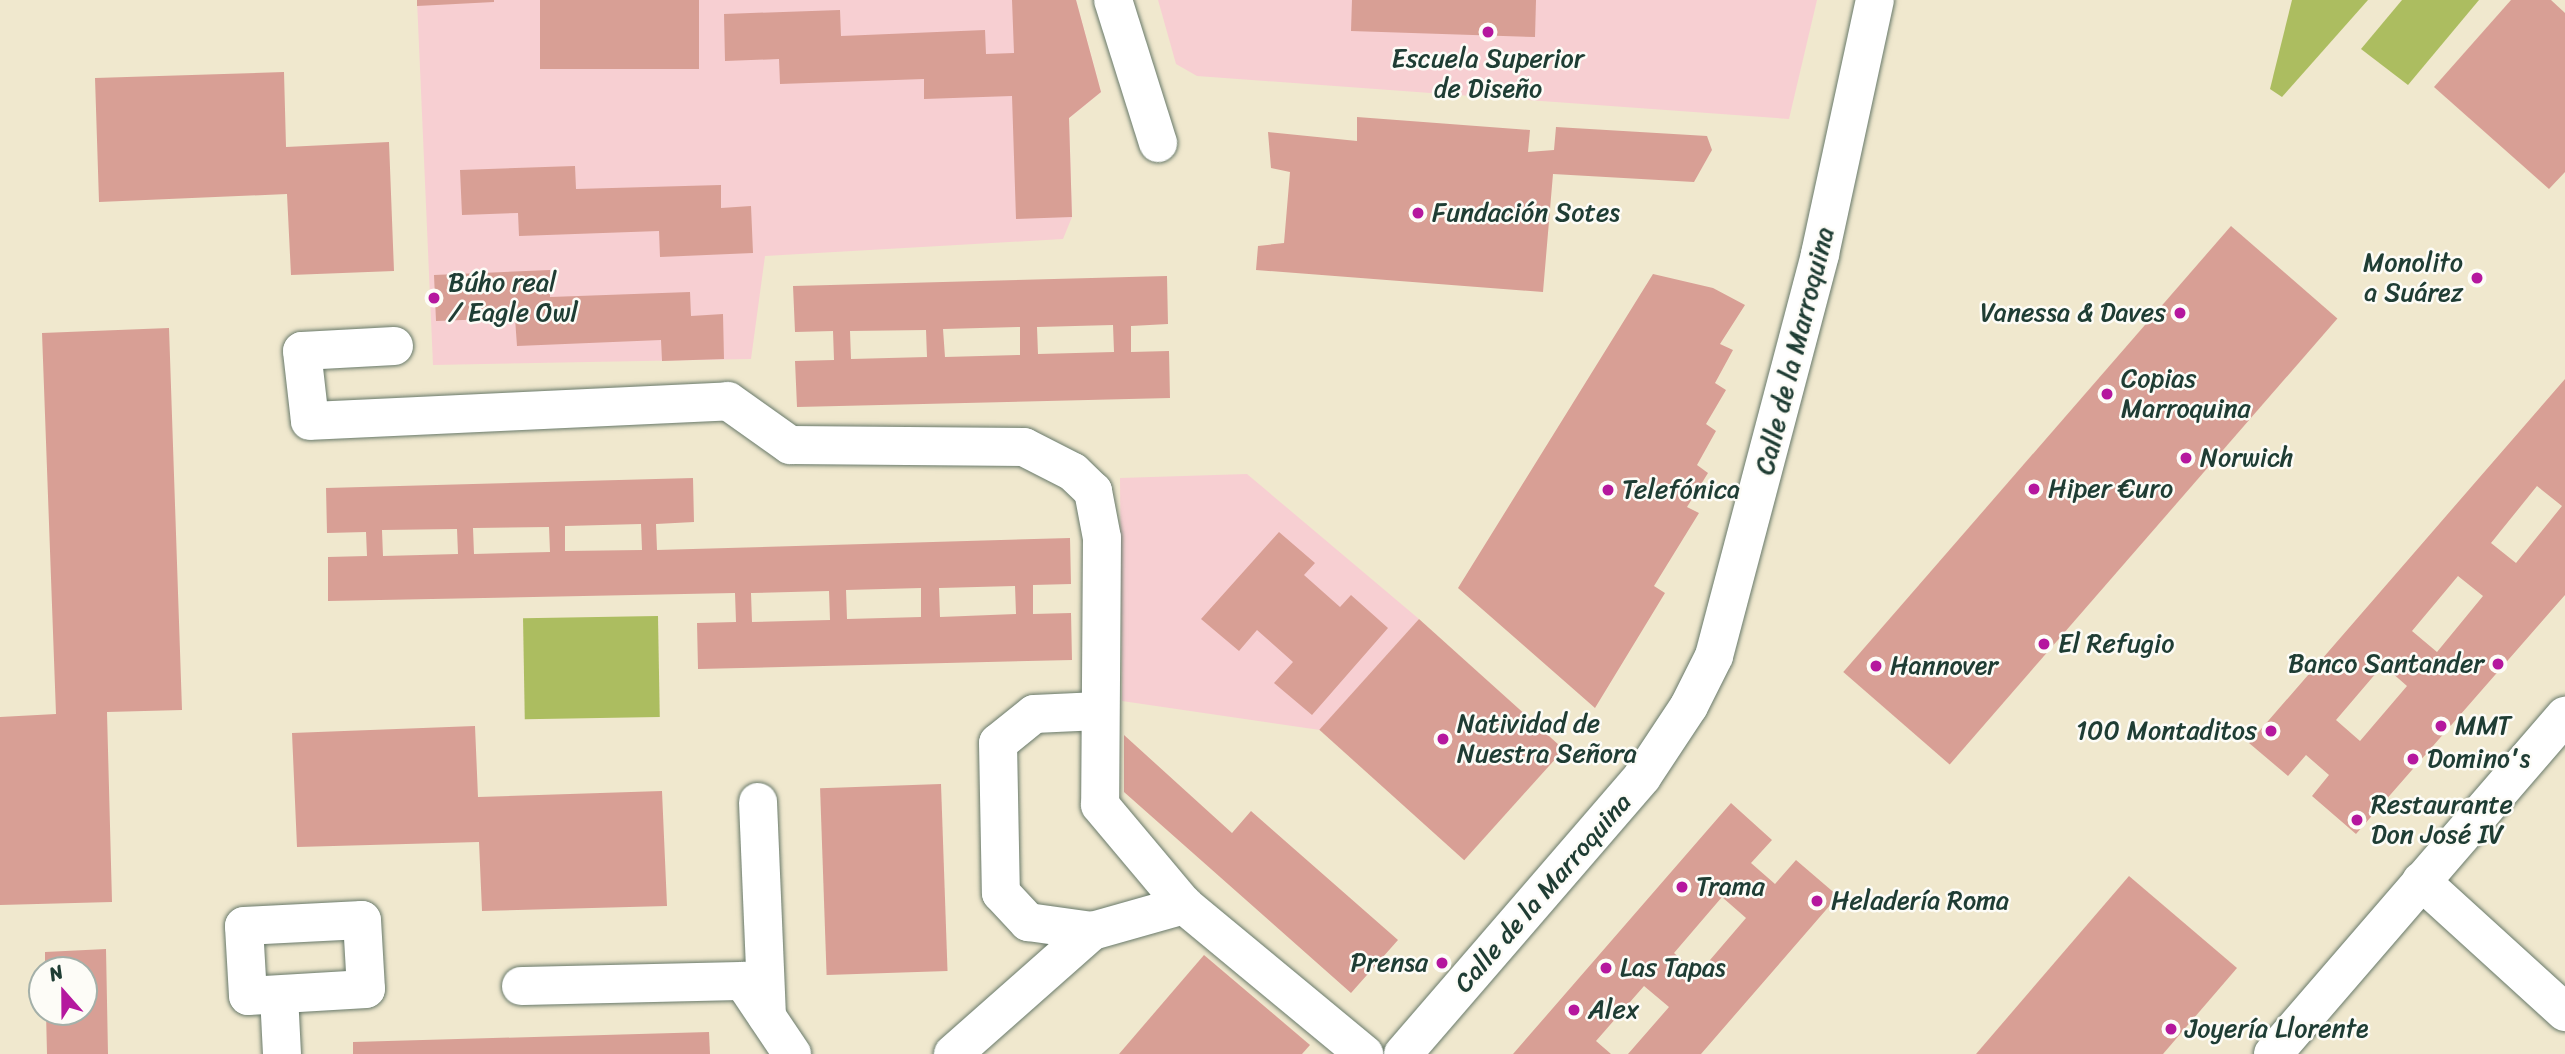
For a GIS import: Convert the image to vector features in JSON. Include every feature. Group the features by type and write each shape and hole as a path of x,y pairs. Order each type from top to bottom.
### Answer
{"street":[{"path":"1113,0 1158,143"},
{"name":"Calle de la Marroquina","path":"1403,1054 1643,777 1689,706 1714,656 1820,254 1875,0"},
{"path":"394,346 302,351 310,421 728,401 790,445 1024,447 1073,472 1093,491 1102,538 1100,805 1184,905 1364,1054"},
{"path":"1099,711 1034,714 998,743 1001,893 1028,922 1091,930 1184,905"},
{"path":"2273,1054 2565,716"},
{"path":"758,802 767,1016"},
{"path":"2421,881 2565,1012"},
{"path":"953,1054 1091,930"},
{"path":"521,986 743,981 792,1054"},
{"path":"279,995 282,1054"}],"shaded area":[{"path":"417,0 1076,0 1101,92 1069,118 1072,217 1063,239 765,256 751,359 433,365"},
{"name":"Escuela Superior de Diseño","path":"1158,0 1817,0 1789,119 1197,76 1176,64"},
{"path":"1247,474 1419,619 1320,730 1122,701 1120,478"}],"green space":[{"path":"2292,0 2368,0 2282,97 2270,89"},
{"path":"2402,0 2479,0 2408,85 2361,49"},
{"path":"658,616 660,717 525,719 523,618"}],"building":[{"path":"417,0 494,0 494,2 417,6"},
{"path":"540,0 699,0 699,69 540,69"},
{"path":"1012,0 1076,0 1101,92 1069,118 1072,217 1016,219 1012,96 924,99 924,79 780,84 779,59 725,61 724,14 840,10 841,36 985,30 986,54 1014,53"},
{"path":"1352,0 1536,0 1535,37 1351,31"},
{"path":"2511,0 2551,0 2565,13 2565,172 2549,189 2434,87"},
{"path":"284,72 286,147 389,142 394,271 291,275 287,194 99,202 95,78"},
{"name":"Fundación Sotes","path":"1357,117 1530,130 1528,152 1554,150 1556,127 1707,136 1712,150 1694,182 1553,174 1543,292 1256,270 1258,246 1284,243 1290,172 1271,168 1268,132 1357,141"},
{"path":"575,166 576,189 721,185 721,208 751,206 753,253 660,257 659,231 519,236 518,213 462,215 460,170"},
{"path":"2231,226 2337,319 1950,765 1843,672"},
{"path":"550,270 550,297 690,292 691,316 723,314 724,359 662,361 661,340 517,346 515,318 436,321 434,275"},
{"name":"Telefónica","path":"1653,274 1713,288 1745,305 1720,344 1733,350 1715,383 1726,390 1706,424 1716,431 1697,465 1708,473 1687,507 1699,513 1654,586 1665,593 1595,708 1458,588"},
{"path":"1167,276 1168,324 1131,326 1131,352 1169,351 1170,398 797,407 795,361 834,360 833,331 795,332 793,286","holes":["1113,325 1114,352 1038,354 1037,327","1020,327 1020,355 945,357 943,329","926,330 927,357 851,359 850,331"]},
{"path":"169,328 182,710 107,712 112,902 0,905 0,717 56,714 42,333"},
{"path":"2565,379 2565,595 2356,834 2312,796 2329,775 2306,755 2288,776 2249,743","holes":["2537,486 2562,506 2516,563 2491,543","2458,576 2483,596 2437,652 2412,631","2383,665 2407,686 2360,741 2336,720"]},
{"path":"693,478 694,522 656,524 657,550 1070,538 1071,584 1033,585 1033,614 1071,613 1072,660 698,669 697,623 736,622 735,593 328,601 328,557 367,556 366,532 327,533 326,488","holes":["641,524 642,550 565,551 565,526","549,527 550,552 474,554 473,528","457,529 458,554 383,556 382,530","1015,586 1016,614 940,617 939,588","921,588 921,617 847,619 846,590","829,591 830,620 752,622 751,593"]},
{"path":"1279,532 1315,563 1304,575 1340,607 1351,595 1388,628 1312,715 1274,683 1293,662 1257,630 1239,651 1201,619"},
{"name":"Natividad de Nuestra Señora","path":"1419,619 1564,749 1464,860 1319,730"},
{"path":"475,726 478,797 662,791 667,906 482,911 479,842 297,847 292,733"},
{"path":"1124,735 1232,833 1251,811 1398,940 1351,993 1124,792"},
{"path":"941,784 948,971 827,975 820,788"},
{"path":"1731,803 1772,840 1751,863 1775,884 1796,860 1838,896 1701,1054 1628,1054 1669,1007 1644,986 1596,1041 1611,1054 1513,1054","holes":["1722,897 1746,918 1698,974 1674,953"]},
{"path":"2129,876 2237,968 2163,1054 1976,1054"},
{"path":"106,949 108,1054 47,1054 46,1026 98,1026 98,956 45,956 45,952"},
{"path":"1204,955 1310,1045 1302,1054 1119,1054"},
{"path":"709,1032 710,1054 353,1054 353,1042"}],"place":[{"name":"Escuela Superior de Diseño","path":"1488,32"},
{"name":"Fundación Sotes","path":"1418,213"},
{"name":"Monolito a Suárez","path":"2477,278"},
{"name":"Búho real / Eagle Owl","path":"434,298"},
{"name":"Vanessa & Daves","path":"2180,313"},
{"name":"Copias Marroquina","path":"2107,394"},
{"name":"Norwich","path":"2186,458"},
{"name":"Hiper €uro","path":"2034,489"},
{"name":"Telefónica","path":"1608,490"},
{"name":"El Refugio","path":"2044,644"},
{"name":"Banco Santander","path":"2498,664"},
{"name":"Hannover","path":"1876,666"},
{"name":"MMT","path":"2441,726"},
{"name":"100 Montaditos","path":"2271,731"},
{"name":"Natividad de Nuestra Señora","path":"1443,739"},
{"name":"Domino's","path":"2413,759"},
{"name":"Restaurante Don José IV","path":"2357,820"},
{"name":"Trama","path":"1682,887"},
{"name":"Heladería Roma","path":"1817,901"},
{"name":"Prensa","path":"1442,963"},
{"name":"Las Tapas","path":"1606,968"},
{"name":"Alex","path":"1574,1010"},
{"name":"Joyería Llorente","path":"2171,1029"}]}
